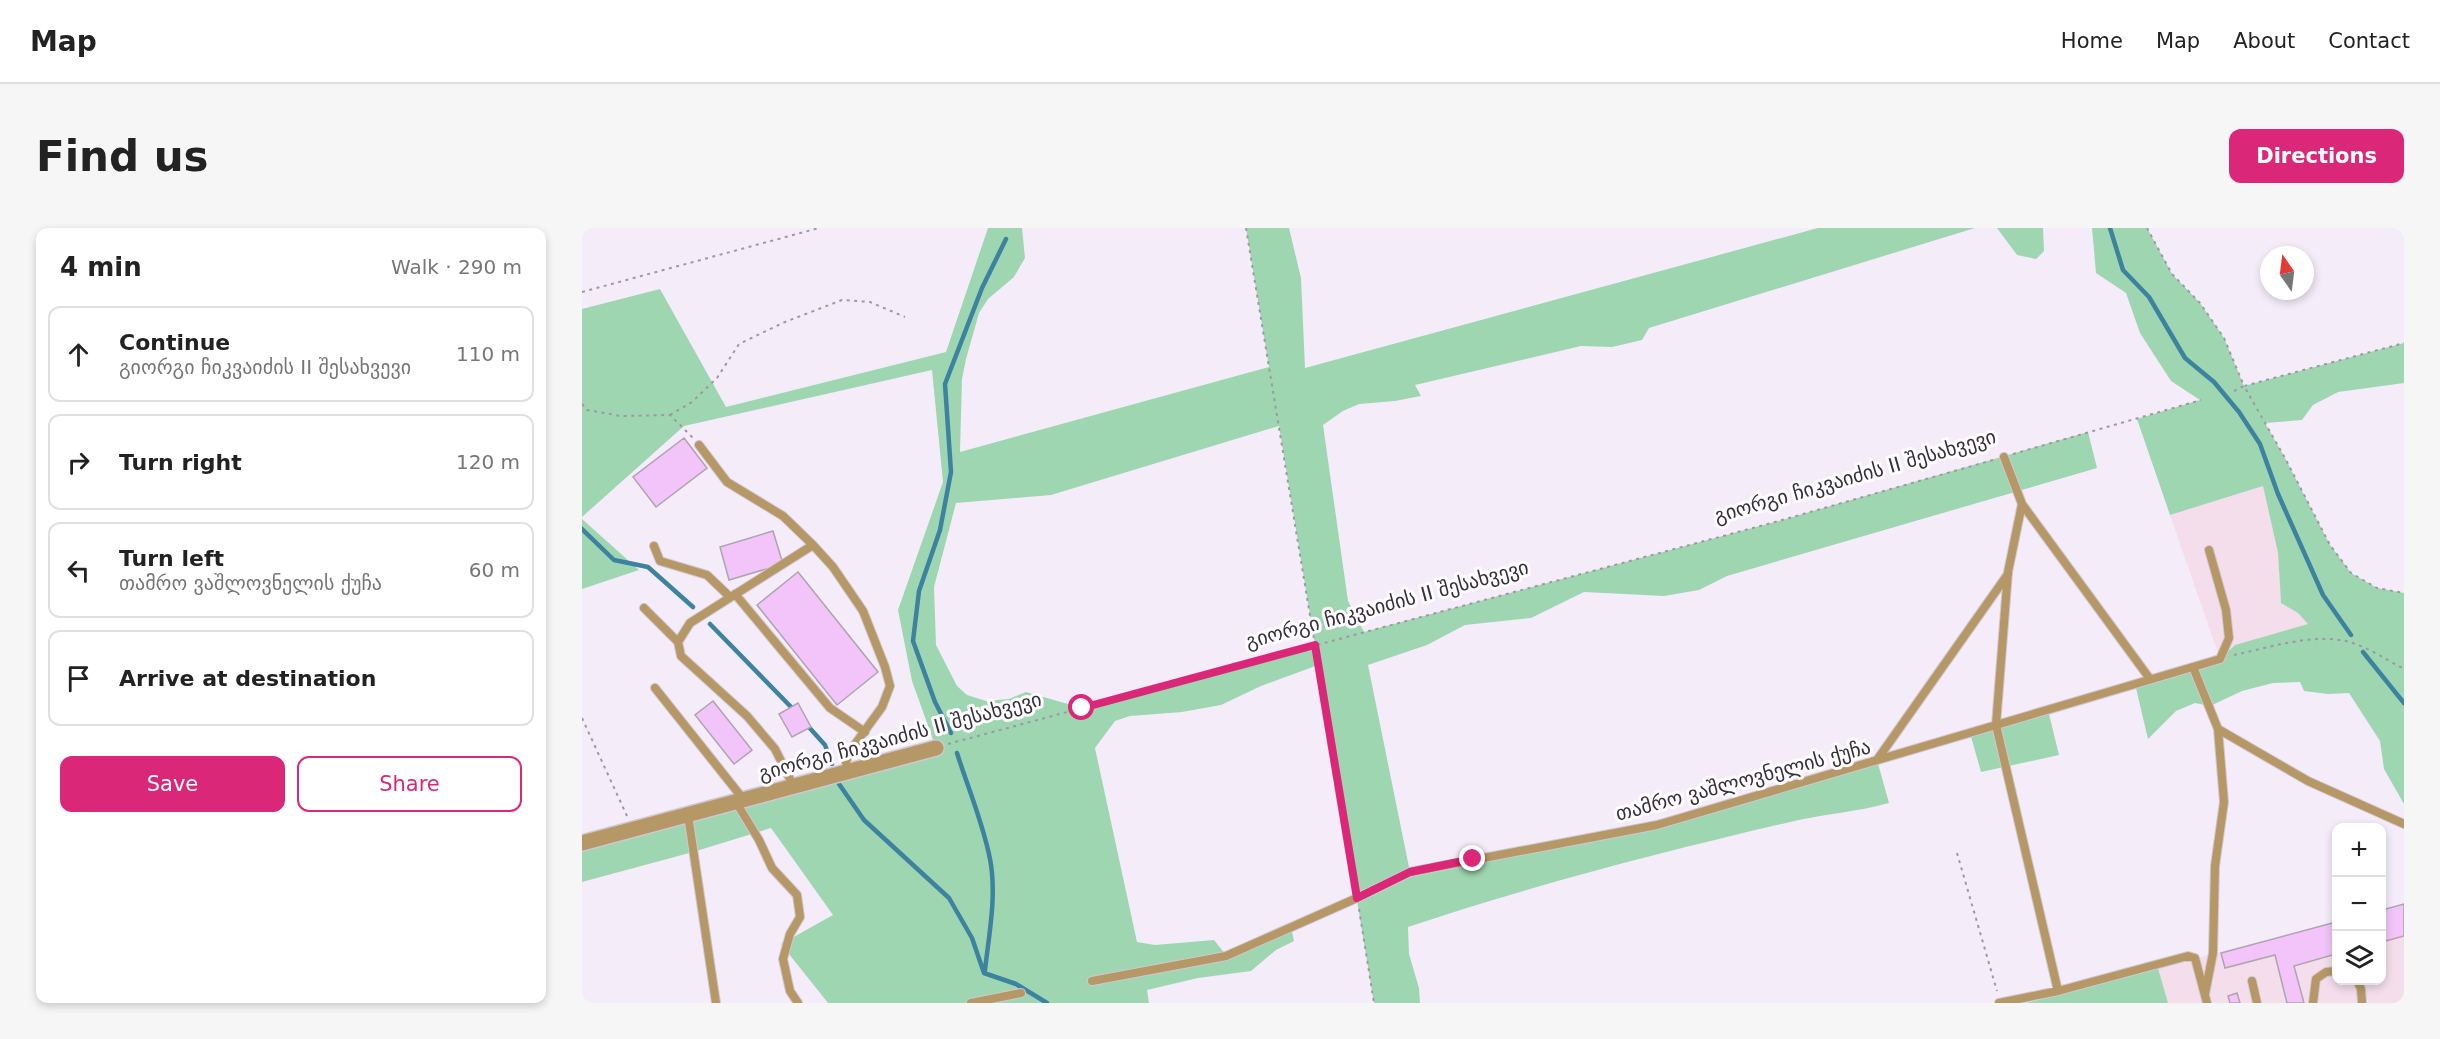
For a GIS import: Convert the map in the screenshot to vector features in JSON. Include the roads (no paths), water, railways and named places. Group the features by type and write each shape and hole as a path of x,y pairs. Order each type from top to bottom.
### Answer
{"street":[{"name":"გიორგი ჩიკვაიძის II შესახვევი","path":"582,843 936,748"}],"lane":[{"path":"699,445 727,482 783,516 813,545 833,567 862,610 885,667 890,686 882,707 850,751 846,762 848,772"},
{"path":"2004,457 2022,504 2150,680"},
{"path":"2022,504 2008,572 1996,725 2058,991"},
{"path":"678,642 690,622 813,545"},
{"path":"654,546 660,561 706,575 733,596 830,708 865,732"},
{"name":"თამრო ვაშლოვნელის ქუჩა","path":"1092,981 1226,956 1410,872 1657,825 2220,659 2229,638 2226,610 2209,550"},
{"path":"1876,760 2008,572"},
{"path":"644,608 678,642 681,656 747,716 775,749 794,787"},
{"path":"2193,666 2218,729 2224,802 2216,866 2213,953 2205,994"},
{"path":"656,688 740,801 772,868 797,895 800,917 790,934 783,959 790,991 798,1003"},
{"path":"2218,729 2308,781 2404,824"},
{"path":"688,815 716,1003"},
{"path":"1999,1003 2058,991 2188,956 2195,958 2198,965 2207,1003"},
{"path":"2313,1003 2316,979 2326,972 2332,971"},
{"path":"2252,981 2257,1003"},
{"path":"2358,985 2362,1003"},
{"path":"970,1003 1021,993"}],"waterway":[{"path":"2110,228 2123,270 2149,297 2185,358 2214,382 2239,412 2260,444 2278,494 2323,595 2351,635"},
{"path":"951,733 935,702 913,641 919,591 940,530 951,472 945,384 982,288 1006,239"},
{"path":"582,529 614,560 648,567 693,607"},
{"path":"710,624 794,710"},
{"path":"2363,652 2404,703"},
{"path":"807,725 825,745 832,764"},
{"path":"957,753 983,832 992,873 992,914 985,970"},
{"path":"839,784 864,820 949,898 972,938 984,973 1016,984 1047,1003"}]}
